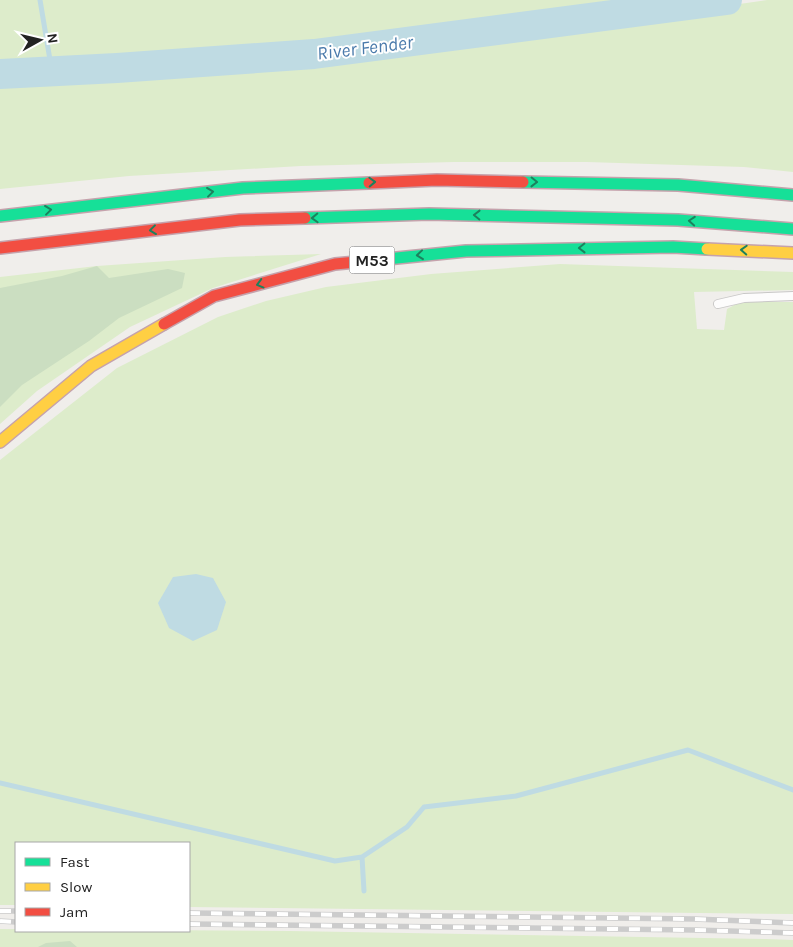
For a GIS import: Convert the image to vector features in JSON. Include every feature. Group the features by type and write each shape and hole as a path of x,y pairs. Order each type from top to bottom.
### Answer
{"highway":[{"path":"0,216 243,188 437,180 678,185 793,195"},
{"path":"0,248 240,220 429,214 678,220 793,229"},
{"name":"M53","path":"0,442 91,366 214,296 335,264 466,250 673,246 793,253"}],"lane":[{"path":"718,304 744,298 793,296"}],"green space":[{"path":"0,0 695,0 418,38 231,55 0,70"},
{"path":"767,0 793,0 793,172 744,167 587,162 454,162 301,166 129,176 0,189 0,77 222,66 656,16"},
{"path":"321,254 213,288 130,327 37,391 0,424 0,277 97,266 225,257"},
{"path":"560,264 793,272 793,290 694,292 697,329 724,330 727,309 740,302 793,302 793,914 190,907 190,842 15,842 15,905 0,905 0,460 117,368 218,317 266,301 326,287 431,274"},
{"path":"97,266 109,278 168,269 185,273 182,288 119,318 89,341 22,385 0,407 0,288 62,276"},
{"path":"0,929 15,929 15,932 290,931 793,940 793,947 0,947"},
{"path":"70,941 77,947 38,947 46,943"}],"water":[{"path":"196,574 213,578 226,602 217,630 193,641 169,628 158,603 173,577"}],"waterway":[{"path":"40,0 51,66"},
{"name":"River Fender","path":"0,74 314,54 727,0"},
{"path":"0,783 335,861 362,857 407,827 424,807 516,796 688,750 793,790"},
{"path":"362,857 364,891"}],"railway":[{"path":"0,911 15,911"},
{"path":"190,913 694,919 793,923"},
{"path":"0,921 15,922"},
{"path":"190,924 694,930 793,933"}],"traffic: fast":[{"path":"523,182 678,185 793,195"},
{"path":"0,216 243,188 369,183"},
{"path":"305,218 429,214 678,220 793,229"},
{"path":"377,260 466,251 673,247 707,249"}],"traffic: slow":[{"path":"707,249 793,253"},
{"path":"0,442 91,366 164,324"}],"traffic: jam":[{"path":"369,183 437,180 523,182"},
{"path":"0,248 240,220 305,218"},
{"path":"164,324 214,296 335,264 377,260"}]}
